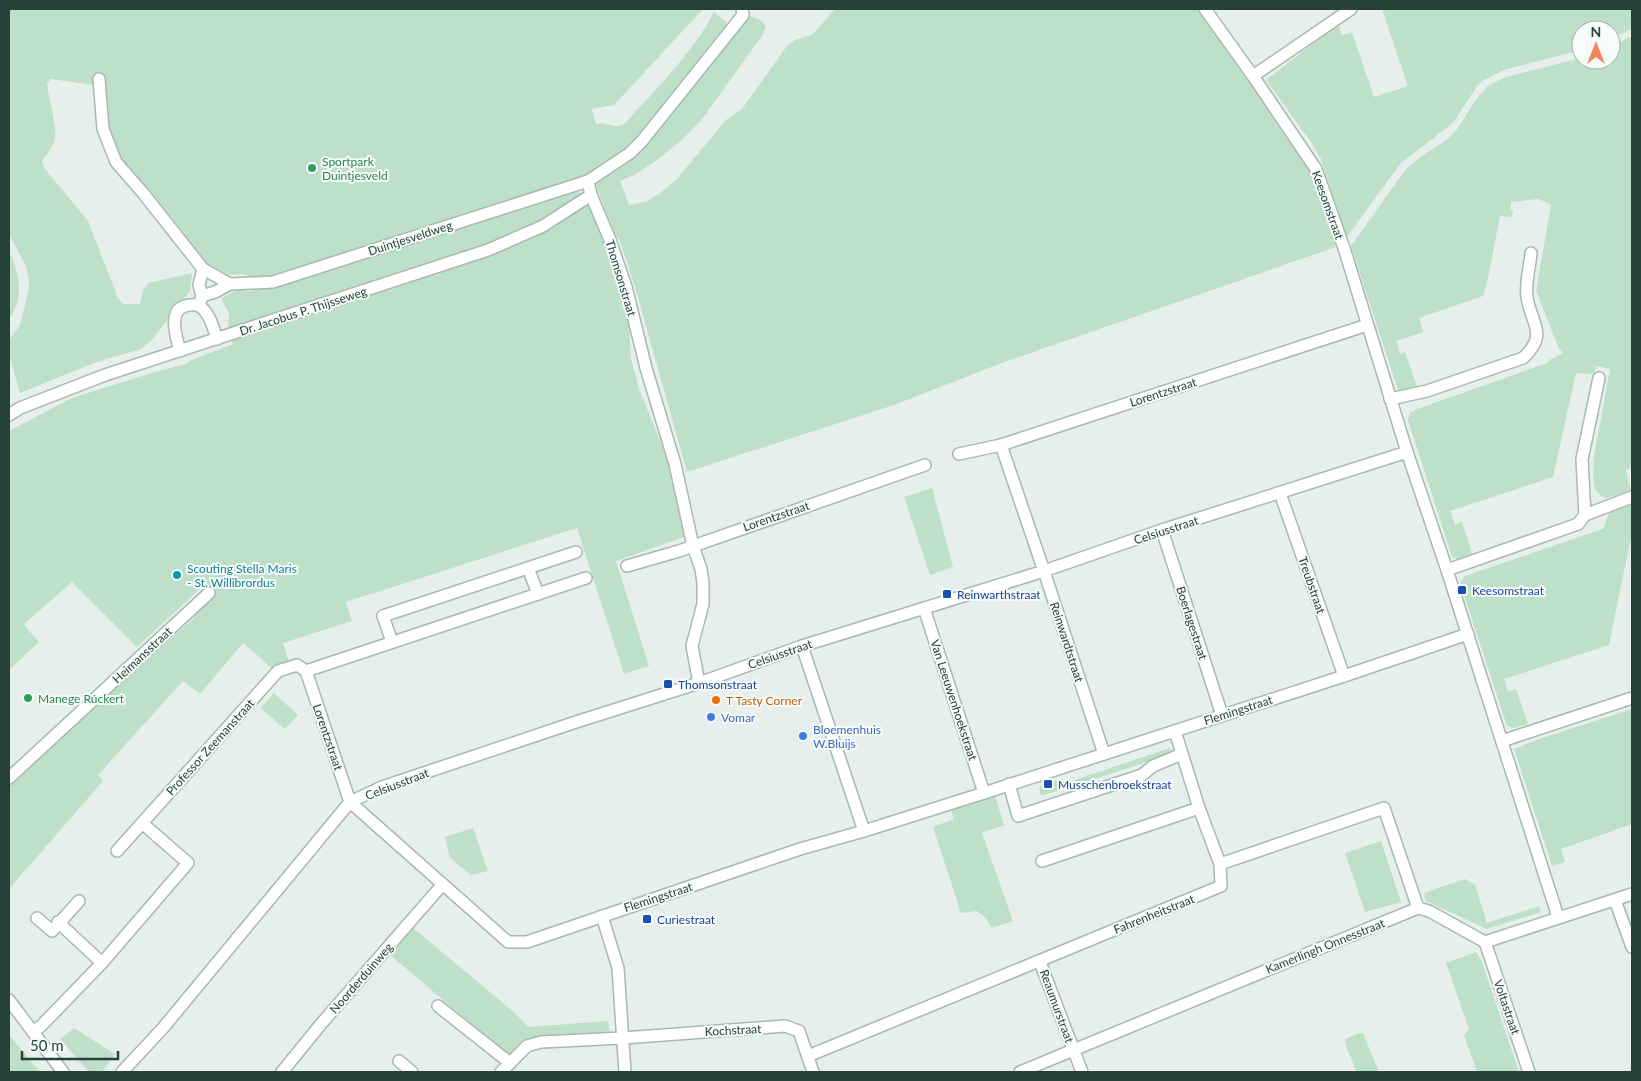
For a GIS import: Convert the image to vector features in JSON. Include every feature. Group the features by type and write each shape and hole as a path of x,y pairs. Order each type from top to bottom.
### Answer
{"street":[{"name":"Duintjesveldweg","path":"180,350 174,326 174,318 179,310 184,306 200,301 230,284 273,282 588,181 630,153 642,141 743,14 742,9"},
{"name":"Keesomstraat","path":"1205,9 1316,169 1344,248 1390,399 1468,634 1558,917"},
{"path":"1253,76 1351,9"},
{"path":"99,79 103,129 116,162 203,269 230,284"},
{"path":"588,181 591,195"},
{"name":"Dr. Jacobus P. Thijsseweg","path":"9,415 20,408 96,378 488,250 543,226 591,195"},
{"name":"Thomsonstraat","path":"591,195 610,240 626,287 646,368 675,464 692,546 701,569 704,596 692,646 699,683"},
{"path":"1390,399 1427,390 1523,358 1532,350 1538,334 1527,296 1531,253"},
{"path":"203,269 199,285 200,301 217,339"},
{"name":"Lorentzstraat","path":"959,454 1001,445 1367,325"},
{"path":"1585,515 1582,459 1599,378"},
{"name":"Reinwardtstraat","path":"1001,445 1104,754"},
{"name":"Celsiusstraat","path":"122,1072 167,1024 350,802 382,788 584,719 699,683 802,646 1044,571 1162,530 1407,452"},
{"name":"Lorentzstraat","path":"627,566 692,546 925,465"},
{"name":"Treubstraat","path":"1280,493 1344,676"},
{"path":"1447,570 1578,524 1585,515 1632,496"},
{"name":"Boerlagestraat","path":"1162,530 1222,715"},
{"path":"392,642 383,616 576,552"},
{"path":"528,568 538,594"},
{"path":"306,671 586,578"},
{"name":"Heimansstraat","path":"9,778 209,593"},
{"name":"Van Leeuwenhoekstraat","path":"924,608 984,793"},
{"name":"Flemingstraat","path":"350,802 508,942 527,942 800,849 984,793 1468,634"},
{"path":"802,646 864,831"},
{"name":"Professor Zeemanstraat","path":"117,850 278,671 297,665 306,671"},
{"name":"Lorentzstraat","path":"306,671 350,802"},
{"path":"1502,741 1632,698"},
{"path":"1175,731 1220,864 1384,808 1418,908 1429,911 1485,942 1632,894"},
{"path":"1009,784 1018,816 1142,775 1153,766 1182,754"},
{"path":"1042,861 1200,808"},
{"path":"33,1032 102,963 188,863 142,823"},
{"name":"Fahrenheitstraat","path":"808,1056 1221,886 1220,864"},
{"name":"Noorderduinweg","path":"282,1072 321,1024 442,885"},
{"path":"1616,900 1632,947"},
{"path":"38,918 52,931 58,922 79,901"},
{"name":"Kamerlingh Onnesstraat","path":"1020,1072 1418,908"},
{"path":"602,916 618,968 625,1072"},
{"path":"58,922 102,963"},
{"name":"Voltastraat","path":"1485,942 1529,1072"},
{"name":"Reaumurstraat","path":"1040,962 1082,1072"},
{"path":"9,1000 63,1072"},
{"path":"438,1006 510,1063"},
{"name":"Kochstraat","path":"623,1038 785,1026 799,1031 813,1072"},
{"path":"501,1072 527,1046 541,1042 623,1038"},
{"path":"398,1061 412,1072"}],"green space":[{"name":"Sportpark Duintjesveld","path":"9,9 703,9 614,105 592,109 596,124 617,126 624,124 673,71 695,42 714,12 727,23 650,125 626,151 587,175 284,274 257,279 243,274 230,275 204,263 195,248 119,161 94,85 51,79 47,83 55,137 53,145 42,162 45,169 88,221 118,298 123,304 140,304 143,291 148,283 192,273 190,291 151,341 141,349 94,363 20,393 9,355 9,340 20,325 29,281 26,266 9,234"},
{"path":"835,9 1198,9 1304,158 1336,247 1007,361 894,405 687,472 637,294 621,244 614,232 596,186 597,181 626,164 641,151 748,15 760,20 766,26 762,36 702,119 682,140 657,160 636,174 620,181 629,205 645,202 659,194 676,180 726,120 742,109 787,46 795,40 813,34"},
{"path":"1382,9 1632,9 1632,29 1621,34 1621,20 1571,20 1571,53 1504,70 1484,80 1477,86 1453,123 1401,163 1346,238 1321,159 1311,142 1266,80 1338,24 1342,35 1352,32 1374,97 1408,86"},
{"path":"1632,36 1632,467 1626,470 1631,491 1607,498 1601,496 1595,489 1593,476 1594,456 1610,369 1596,366 1594,374 1576,373 1553,477 1450,511 1455,524 1462,522 1473,556 1459,560 1452,557 1408,420 1410,413 1417,409 1547,363 1563,353 1559,349 1536,291 1551,205 1539,199 1511,202 1512,217 1500,216 1483,296 1419,318 1423,332 1397,341 1400,354 1405,352 1417,387 1399,393 1351,246 1405,170 1419,158 1448,139 1458,128 1477,98 1489,85 1506,77 1571,61 1571,70 1621,70 1621,41"},
{"path":"572,191 582,193 586,198 620,280 629,326 631,358 639,389 675,477 690,535 616,561 649,666 624,674 577,528 346,602 352,621 283,643 290,665 274,670 243,643 200,694 183,681 98,775 103,781 9,889 9,784 194,618 208,590 204,585 137,647 72,582 25,623 25,626 39,642 9,670 9,431 72,398 186,364 233,344 228,330 229,314 221,298 238,290 261,289 335,269"},
{"path":"9,251 18,276 19,294 14,311 9,319"},
{"path":"932,488 953,567 930,575 904,497"},
{"path":"1632,500 1632,543 1630,542 1609,645 1504,679 1508,691 1516,689 1528,724 1513,728 1507,726 1460,583 1465,576 1603,529 1611,508"},
{"path":"274,693 298,715 285,729 261,708"},
{"path":"1632,709 1632,824 1561,849 1565,862 1552,866 1514,749"},
{"path":"1170,748 1172,754 1041,796 1039,787 1058,780 1060,785"},
{"path":"995,796 1004,825 982,833 1013,921 992,928 985,917 977,911 961,913 933,827 954,819 951,810"},
{"path":"473,828 488,871 471,875 450,858 445,837"},
{"path":"1381,841 1401,902 1365,912 1345,853"},
{"path":"1465,879 1475,885 1487,923 1539,906 1541,912 1487,929 1426,901 1424,893"},
{"path":"412,927 514,1012 528,1027 608,1021 610,1032 536,1037 525,1043 511,1055 507,1054 389,954"},
{"path":"1476,952 1482,962 1519,1072 1477,1072 1464,1035 1469,1029 1446,963"},
{"path":"74,1028 115,1054 102,1072 89,1072 60,1039"},
{"path":"1363,1033 1379,1072 1357,1072 1347,1049 1345,1039"},
{"path":"9,1035 40,1072 9,1072"}],"place":[{"name":"Sportpark Duintjesveld","path":"312,168"},
{"name":"Scouting Stella Maris - St. Willibrordus","path":"177,575"},
{"name":"Keesomstraat","path":"1462,590"},
{"name":"Reinwarthstraat","path":"947,594"},
{"name":"Thomsonstraat","path":"668,684"},
{"name":"Manege Rúckert","path":"28,698"},
{"name":"T Tasty Corner","path":"716,700"},
{"name":"Vomar","path":"711,717"},
{"name":"Bloemenhuis W.Bluijs","path":"803,736"},
{"name":"Musschenbroekstraat","path":"1048,784"},
{"name":"Curiestraat","path":"647,919"}]}
